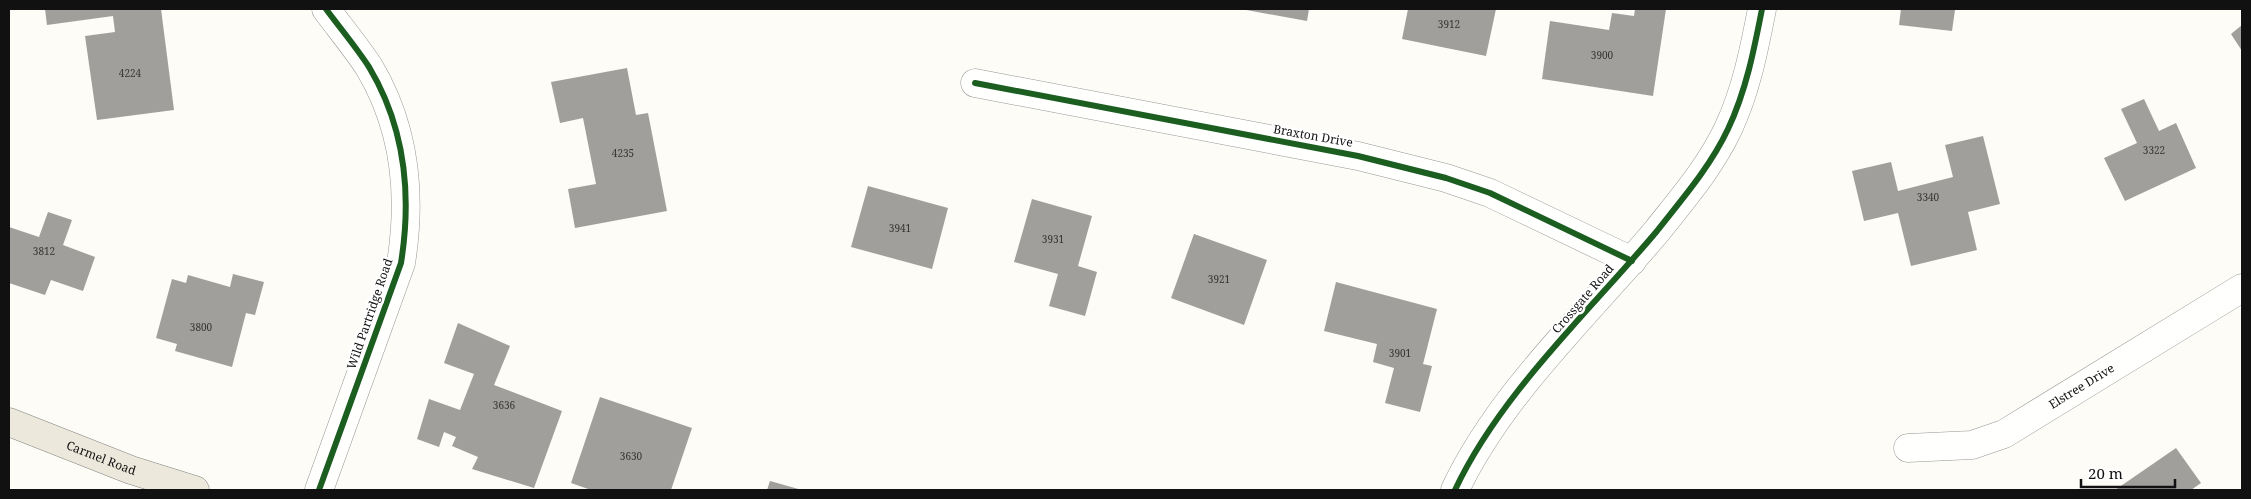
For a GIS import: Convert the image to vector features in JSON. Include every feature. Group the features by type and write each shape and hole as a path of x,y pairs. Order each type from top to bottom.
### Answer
{"main road":[{"name":"Carmel Road","path":"9,422 132,470 195,490"}],"street":[{"name":"Wild Partridge Road","path":"319,490 401,262 406,230 407,198 403,156 390,110 368,67 326,9"},
{"name":"Crossgate Road","path":"1455,490 1468,464 1507,404 1632,261 1699,180 1728,128 1750,69 1762,9"},
{"name":"Braxton Drive","path":"975,84 1358,156 1446,178 1490,193 1632,261"},
{"name":"Elstree Drive","path":"1908,448 1964,446 2004,434 2242,288"}],"building":[{"path":"45,9 161,9 174,110 97,120 85,36 115,32 113,16 47,25"},
{"path":"1241,9 1309,9 1307,21"},
{"path":"1408,9 1496,9 1486,56 1402,39"},
{"path":"1635,9 1666,9 1653,96 1542,79 1550,21 1609,30 1612,13 1634,16"},
{"path":"1901,9 1955,10 1952,31 1899,25"},
{"path":"2242,25 2242,51 2231,34"},
{"path":"627,68 636,115 648,113 667,211 575,228 568,189 596,184 583,118 560,123 551,82"},
{"path":"2144,99 2159,131 2176,123 2196,168 2125,201 2104,158 2137,143 2121,109"},
{"path":"1983,136 2000,204 1968,212 1977,250 1911,266 1898,213 1864,221 1852,171 1891,162 1898,191 1953,177 1945,145"},
{"path":"868,186 948,208 932,269 851,247"},
{"path":"1032,199 1092,216 1078,266 1097,272 1085,316 1049,306 1058,274 1014,262"},
{"path":"48,212 72,220 63,245 95,257 83,291 51,280 45,295 9,283 9,227 39,237"},
{"path":"1194,234 1267,260 1244,325 1171,298"},
{"path":"233,274 264,282 255,315 246,313 232,367 175,351 177,344 156,338 172,279 186,283 188,275 230,287"},
{"path":"1336,282 1437,309 1423,364 1432,366 1420,412 1385,403 1394,368 1373,362 1377,344 1324,331"},
{"path":"458,323 510,346 494,385 562,411 534,488 472,469 478,457 452,446 456,437 444,432 439,447 417,439 429,399 460,410 474,374 444,363"},
{"path":"600,397 692,428 671,490 591,490 571,483"},
{"path":"2176,448 2201,483 2191,490 2115,490"},
{"path":"770,481 802,490 767,490"}],"cycle path":[{"path":"319,490 401,263 406,212 403,162 391,113 369,67 326,9"},
{"path":"1455,490 1496,420 1521,387 1657,231 1713,156 1728,129 1740,100 1762,9"},
{"path":"975,83 1358,156 1446,178 1490,193 1632,261"}]}
